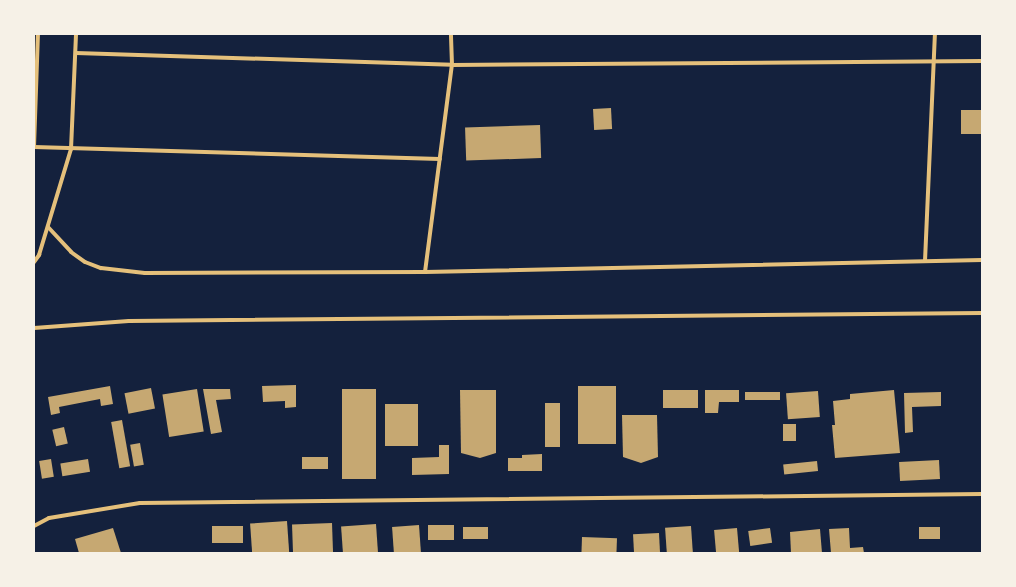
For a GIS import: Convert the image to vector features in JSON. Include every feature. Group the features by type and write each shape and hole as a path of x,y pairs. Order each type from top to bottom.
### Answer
{"street":[{"path":"38,34 34,147 440,158"},
{"path":"34,262 39,255 71,149 76,34"},
{"path":"425,272 452,65 451,34"},
{"path":"925,262 935,34"},
{"path":"76,53 452,65 982,61"},
{"path":"48,227 71,252 85,262 101,268 145,273 425,272 982,260"},
{"path":"34,328 129,321 982,313"},
{"path":"34,526 49,518 140,503 982,494"}],"building":[{"path":"611,108 612,129 594,130 593,109"},
{"path":"961,110 982,110 982,134 961,134"},
{"path":"540,125 541,158 466,161 465,128"},
{"path":"296,385 296,407 285,408 285,401 263,402 262,386"},
{"path":"110,386 113,404 101,406 100,399 59,407 60,413 51,415 48,397"},
{"path":"578,386 616,386 616,444 578,444"},
{"path":"151,388 155,409 129,414 124,393"},
{"path":"197,389 204,431 169,437 162,394"},
{"path":"203,389 230,389 231,399 216,400 222,432 211,434"},
{"path":"342,389 376,389 376,479 342,479"},
{"path":"460,390 496,390 496,453 480,458 461,453"},
{"path":"663,390 698,390 698,408 663,408"},
{"path":"705,390 739,390 739,402 719,402 718,413 705,413"},
{"path":"894,390 900,453 835,458 832,425 835,425 833,401 850,399 850,394"},
{"path":"818,391 820,417 788,419 786,393"},
{"path":"745,392 780,392 780,400 745,400"},
{"path":"941,392 941,406 912,407 913,432 905,433 904,393"},
{"path":"545,403 560,403 560,447 545,447"},
{"path":"385,404 418,404 418,446 385,446"},
{"path":"622,415 657,415 658,457 641,463 623,457"},
{"path":"122,420 130,466 119,468 111,422"},
{"path":"783,424 796,424 796,441 783,441"},
{"path":"64,427 68,444 56,446 52,430"},
{"path":"140,443 144,465 134,466 130,445"},
{"path":"439,445 449,445 449,474 412,475 412,458 439,457"},
{"path":"542,454 542,471 508,471 508,458 522,458 522,455"},
{"path":"302,457 328,457 328,469 302,469"},
{"path":"51,459 54,477 42,479 39,461"},
{"path":"88,459 90,472 62,476 60,463"},
{"path":"939,460 940,479 900,481 899,462"},
{"path":"817,461 818,471 784,474 783,465"},
{"path":"287,521 289,553 252,553 250,524"},
{"path":"332,523 333,553 293,553 292,524"},
{"path":"376,524 378,553 343,553 341,526"},
{"path":"419,525 421,553 394,553 392,527"},
{"path":"428,525 454,525 454,540 428,540"},
{"path":"212,526 243,526 243,543 212,543"},
{"path":"691,526 693,553 667,553 665,528"},
{"path":"463,527 488,527 488,539 463,539"},
{"path":"919,527 940,527 940,539 919,539"},
{"path":"113,528 121,553 79,553 75,539"},
{"path":"737,528 739,553 716,553 714,530"},
{"path":"770,528 772,543 750,546 748,531"},
{"path":"849,528 850,548 863,547 864,553 831,553 829,529"},
{"path":"820,529 822,553 791,553 790,532"},
{"path":"659,533 660,553 634,553 633,534"},
{"path":"582,537 617,538 616,553 581,553"}]}
